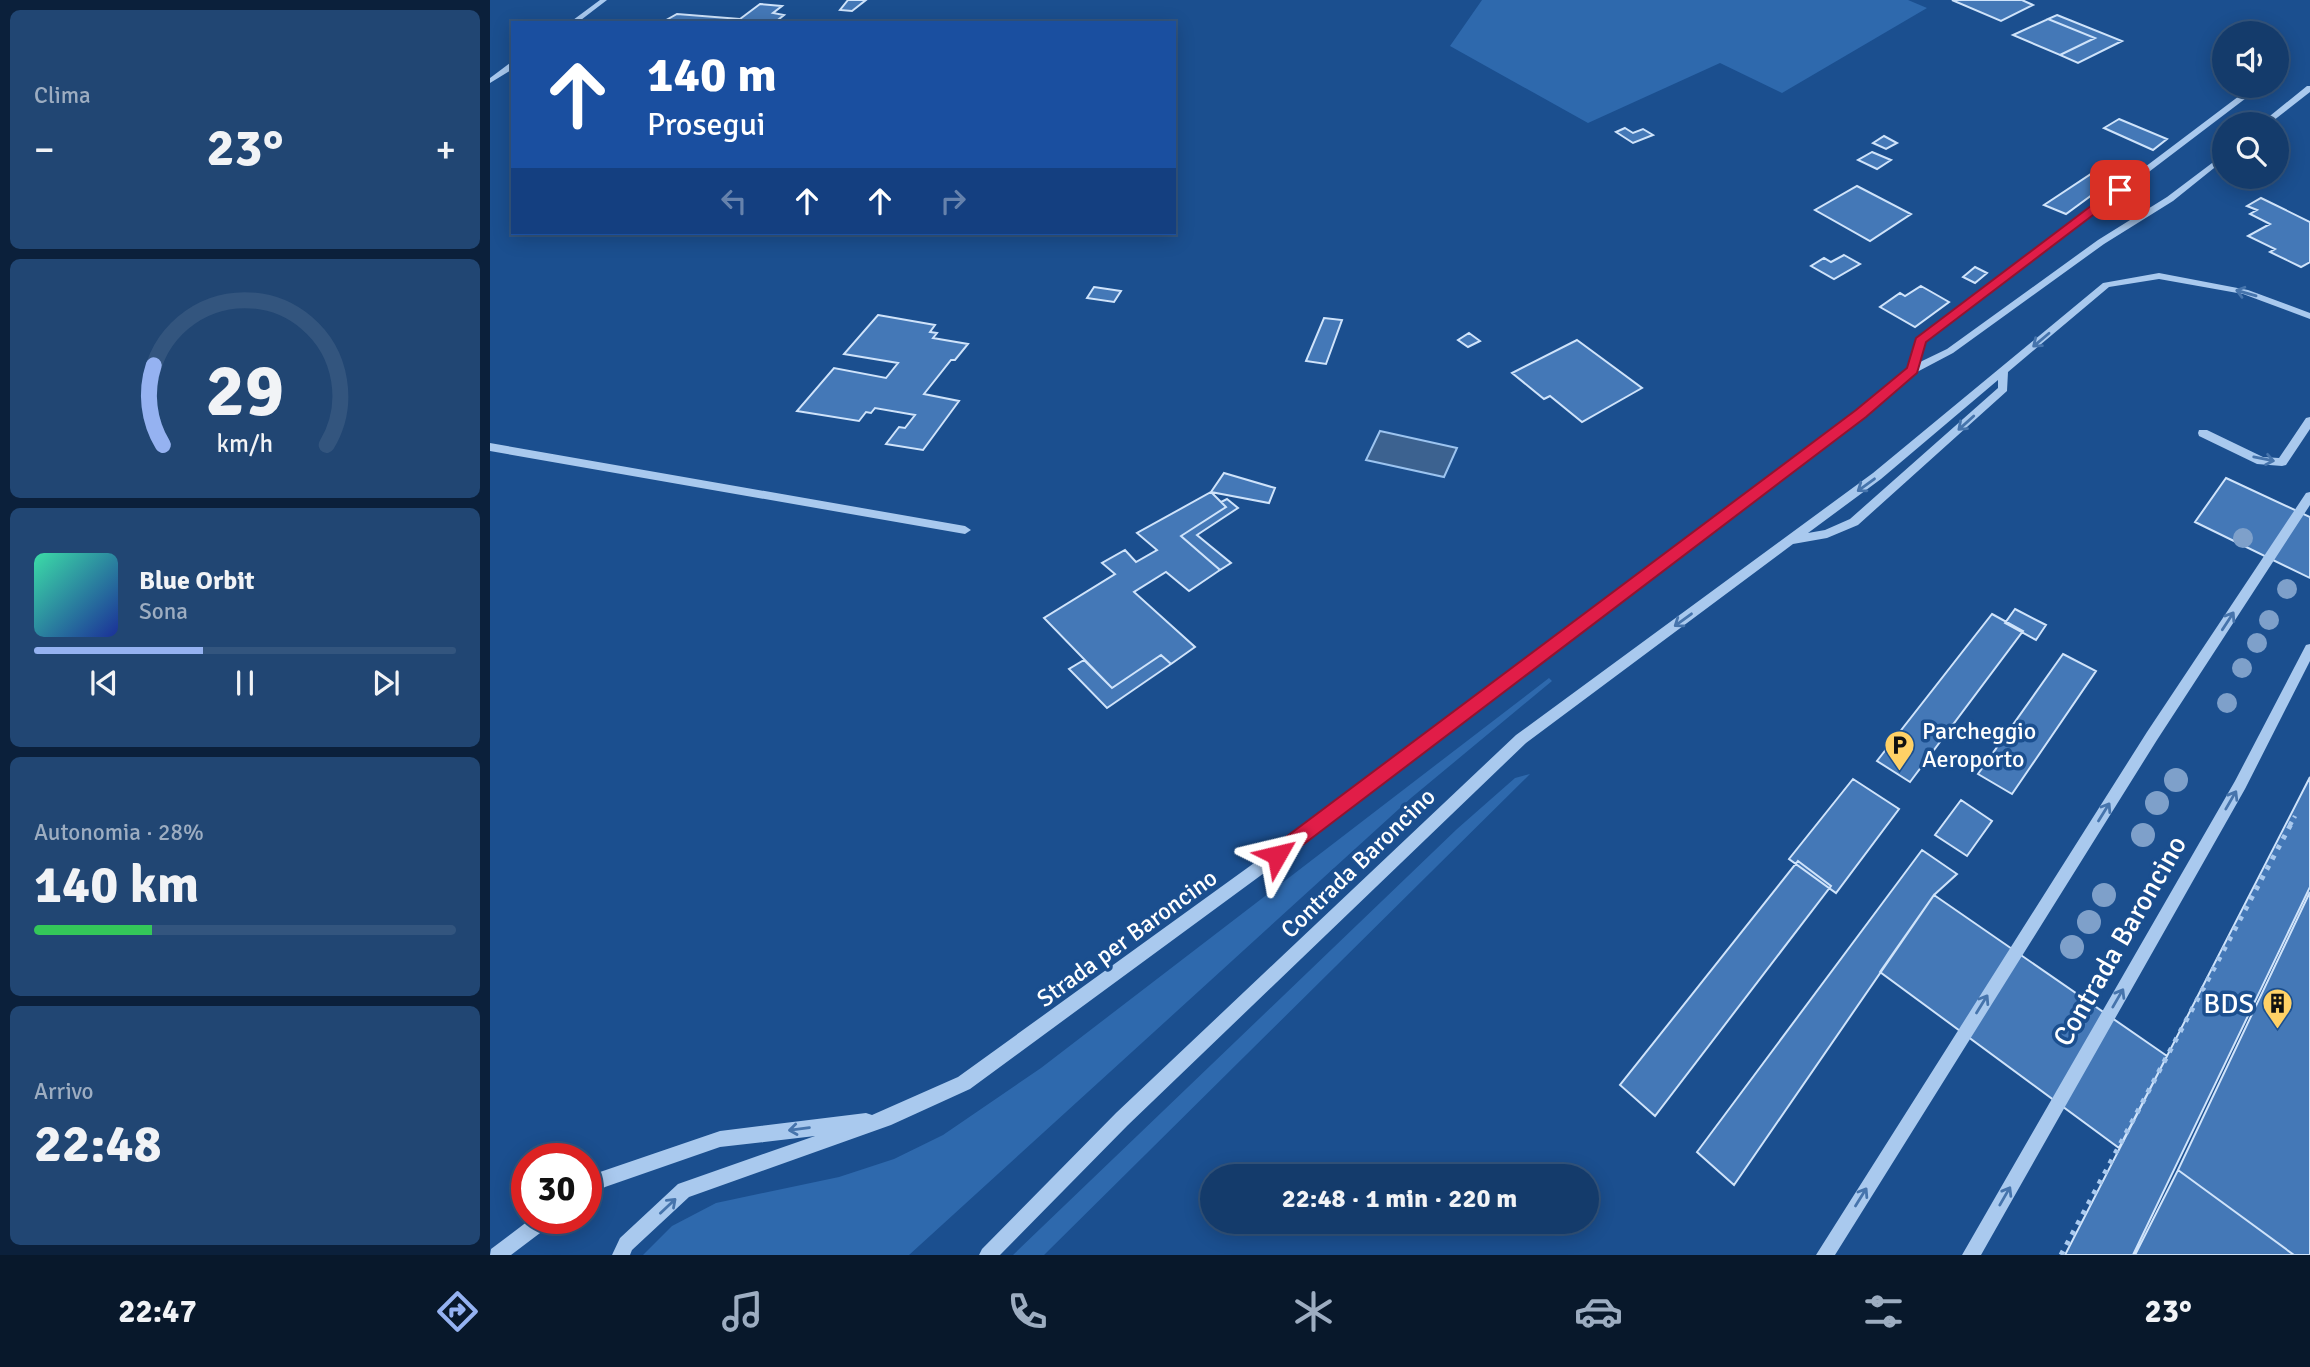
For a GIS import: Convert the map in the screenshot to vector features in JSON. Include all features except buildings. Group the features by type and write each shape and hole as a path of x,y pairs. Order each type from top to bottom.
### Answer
{"street":[{"path":"575,21 604,0"},
{"path":"490,81 511,66"},
{"path":"2279,112 2310,88"},
{"path":"1913,370 1920,341 2242,98"},
{"path":"2291,103 2310,99"},
{"name":"Strada per Baroncino","path":"602,1179 720,1139 891,1118 964,1083 1244,879 1850,422 1913,370 1950,351 2101,242 2170,199 2212,166"},
{"name":"Contrada Baroncino","path":"988,1255 1122,1119 1521,739 1877,476 2106,285 2159,276 2245,292 2310,316"},
{"name":"Contrada Baroncino","path":"1790,541 1827,534 1854,522 2003,389 2003,371"},
{"path":"2203,433 2261,461 2282,462 2310,421"},
{"path":"490,447 965,530"},
{"path":"1825,1255 2152,736 2310,495"},
{"name":"Contrada Baroncino","path":"1971,1255 2240,785 2310,649"},
{"path":"621,1255 626,1244 684,1190 891,1118"},
{"path":"497,1255 525,1234"}],"path":[{"path":"2061,1255 2295,816"}],"shaded area":[{"path":"1482,0 1908,0 1927,8 1782,93 1720,63 1588,123 1450,46"},
{"path":"1380,431 1457,448 1444,477 1366,460"},
{"path":"1549,678 1552,681 1411,798 909,1255 643,1255 672,1226 716,1203 839,1177 894,1159 943,1135 1041,1068"},
{"path":"1530,774 1044,1255 1013,1255 1457,829 1515,778"}],"place":[{"name":"Parcheggio Aeroporto","path":"1899,772"},
{"name":"BDS","path":"2277,1031"}],"route":[{"path":"1277,855 1861,414 1913,370 1920,341 2120,190"}]}
